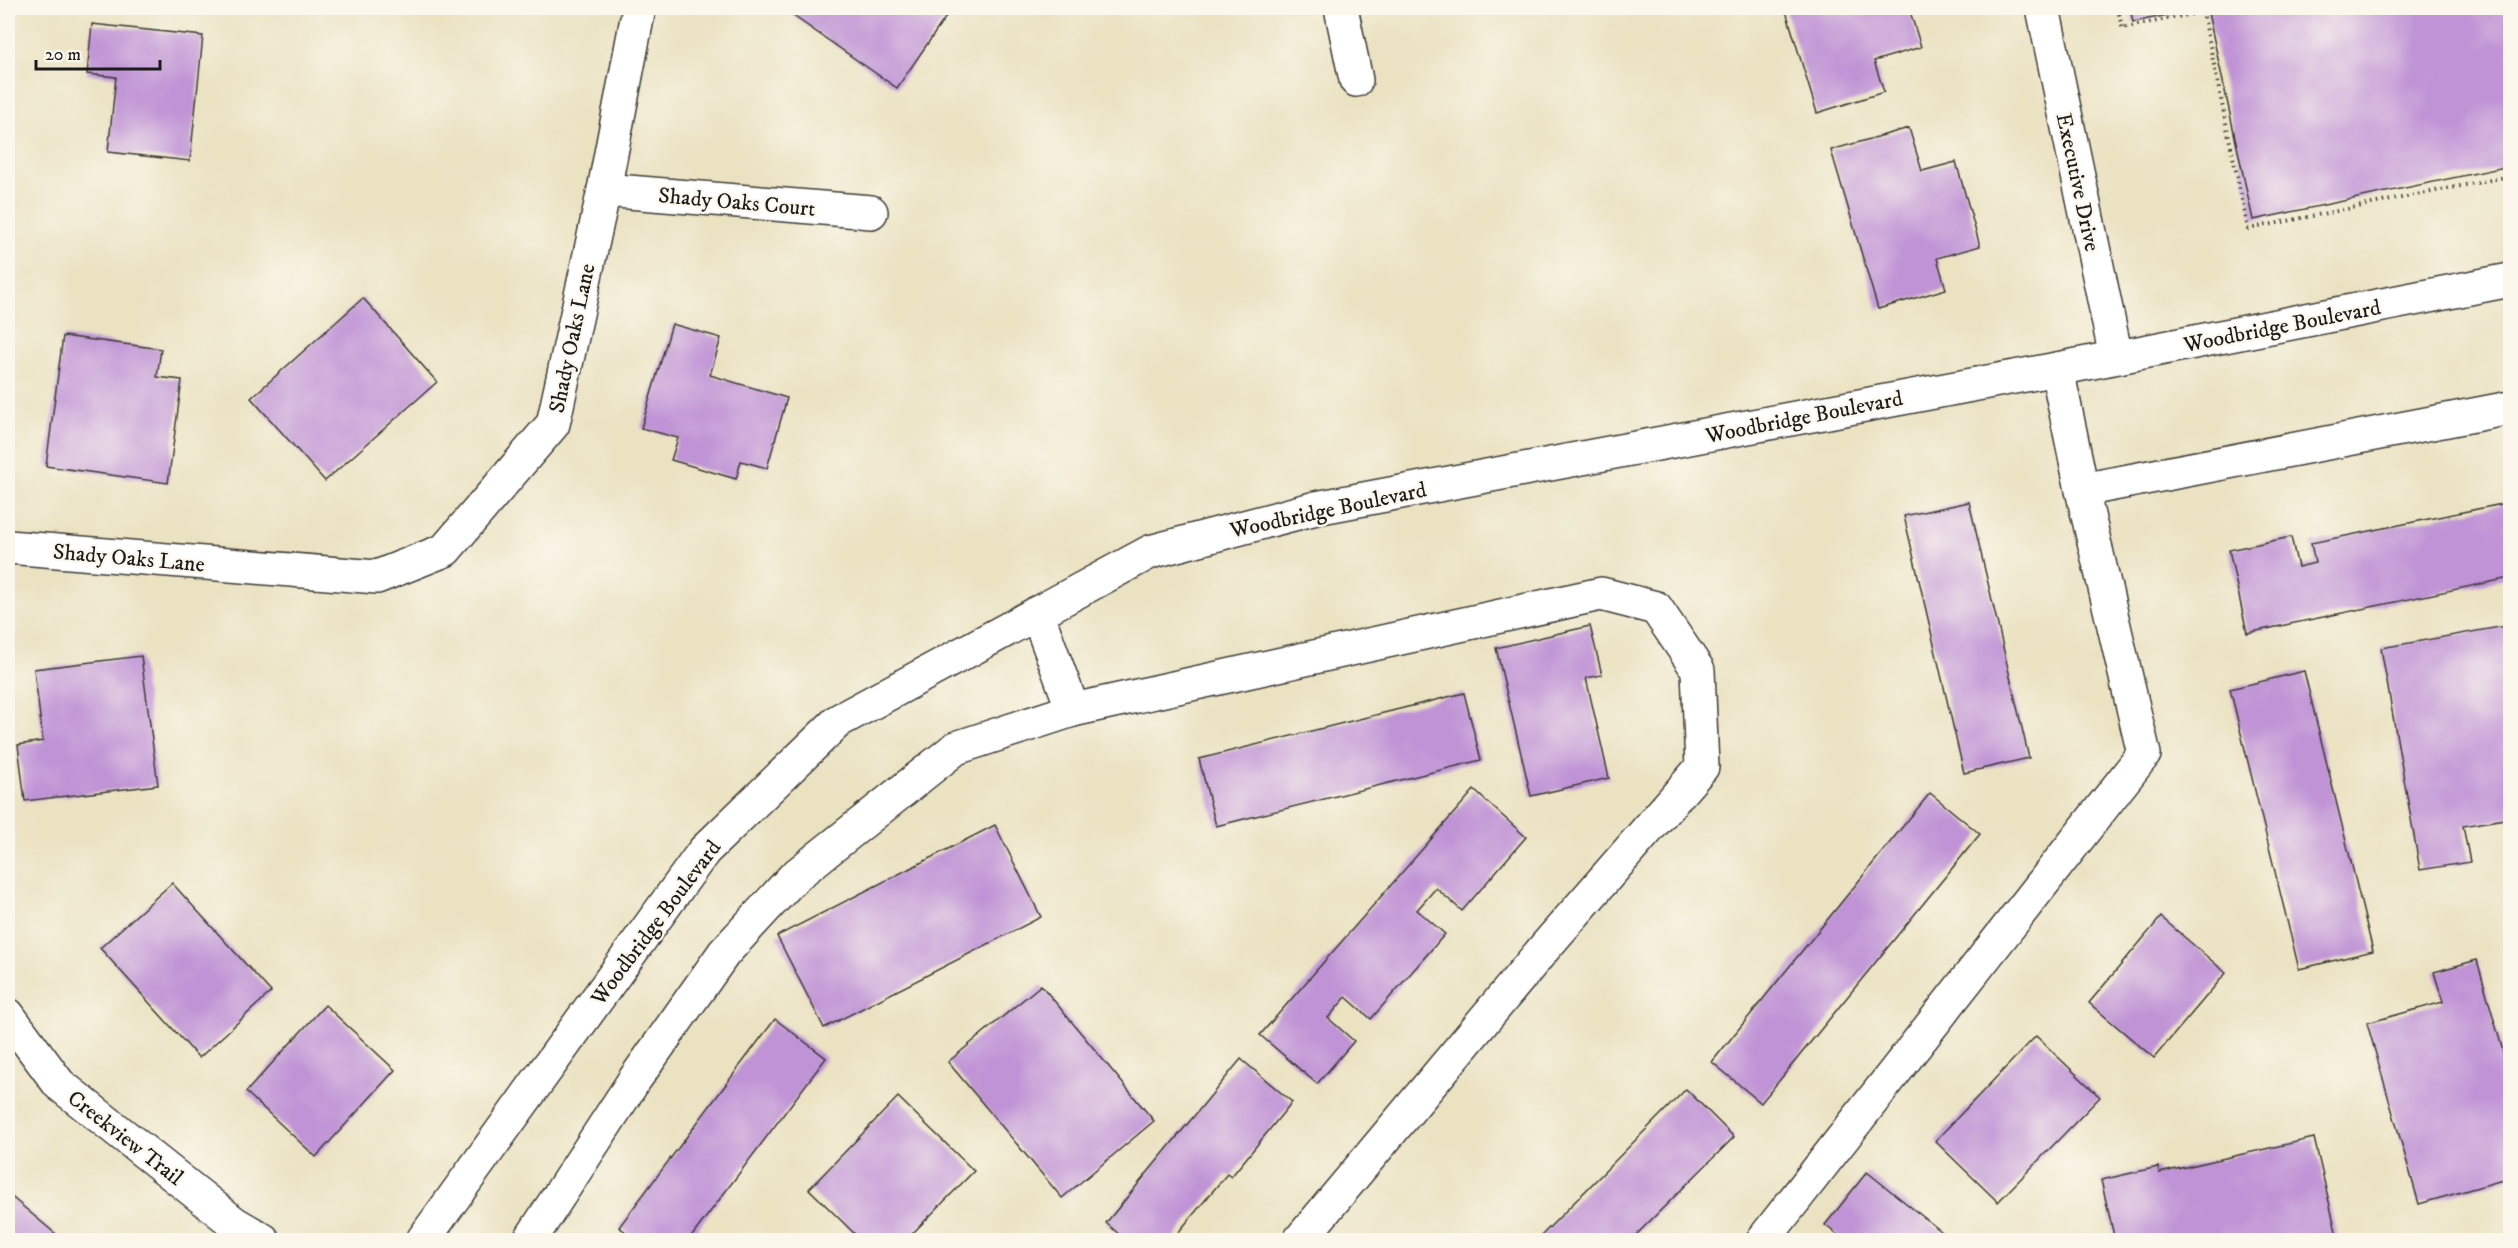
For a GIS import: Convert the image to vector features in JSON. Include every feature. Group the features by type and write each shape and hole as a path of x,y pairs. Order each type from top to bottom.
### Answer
{"street":[{"name":"Shady Oaks Lane","path":"8,547 377,578 445,550 552,424 604,190 639,8"},
{"path":"1341,8 1356,80"},
{"name":"Executive Drive","path":"2043,8 2116,357"},
{"name":"Shady Oaks Court","path":"604,190 871,212"},
{"name":"Woodbridge Boulevard","path":"423,1240 704,851 838,721 1150,552 1316,508 2057,369 2511,280"},
{"path":"1763,1240 2144,754 2082,490 2057,369"},
{"path":"2082,490 2511,408"},
{"path":"530,1240 635,1079 724,953 794,877 956,748 1073,710 1601,594 1656,608 1698,670 1702,767 1546,946 1300,1240"},
{"path":"1037,613 1073,710"},
{"name":"Creekview Trail","path":"8,1015 59,1084 234,1223 263,1240"}],"path":[{"path":"2118,8 2122,28 2203,12 2248,229 2511,176"}],"building":[{"path":"782,8 952,8 897,88"},
{"path":"1785,8 1909,8 1921,47 1874,61 1884,92 1817,113"},
{"path":"2130,8 2199,8 2199,9 2133,22"},
{"path":"2207,8 2510,8 2510,166 2253,220"},
{"path":"92,24 203,36 190,161 108,152 116,77 87,74"},
{"path":"1909,128 1922,171 1956,162 1980,246 1937,258 1946,289 1878,309 1831,150"},
{"path":"363,298 437,382 325,481 251,398"},
{"path":"672,324 721,338 710,375 787,398 767,468 741,461 736,479 671,460 678,438 641,428"},
{"path":"63,336 161,349 157,377 182,380 168,483 46,466"},
{"path":"1969,502 2029,758 1964,773 1904,516"},
{"path":"2507,503 2510,519 2510,578 2247,633 2229,550 2291,537 2298,567 2315,563 2311,543"},
{"path":"1590,626 1602,675 1586,678 1609,778 1531,796 1496,648"},
{"path":"2505,626 2510,658 2510,818 2463,826 2470,862 2420,870 2381,648"},
{"path":"141,656 158,785 25,801 18,745 43,741 34,669"},
{"path":"2304,671 2373,951 2299,969 2230,689"},
{"path":"1464,693 1481,760 1216,826 1199,759"},
{"path":"1474,790 1526,837 1462,911 1436,888 1417,910 1445,934 1371,1019 1346,997 1328,1018 1354,1041 1317,1084 1260,1035"},
{"path":"1930,793 1980,834 1761,1103 1712,1062"},
{"path":"995,825 1041,917 824,1028 777,936"},
{"path":"172,883 271,992 199,1058 100,948"},
{"path":"2161,917 2226,973 2154,1058 2089,1003"},
{"path":"2477,960 2510,1076 2510,1178 2419,1204 2367,1023 2443,1002 2434,972"},
{"path":"1041,985 1154,1121 1062,1198 948,1062"},
{"path":"325,1005 395,1070 316,1157 246,1092"},
{"path":"775,1019 826,1058 689,1240 637,1240 619,1227"},
{"path":"2036,1036 2100,1097 1998,1202 1935,1141"},
{"path":"1241,1059 1292,1102 1231,1177 1227,1174 1172,1240 1126,1240 1106,1223"},
{"path":"1686,1089 1734,1137 1631,1240 1537,1240"},
{"path":"898,1097 974,1171 906,1240 861,1240 809,1189"},
{"path":"2314,1138 2338,1240 2115,1240 2101,1180 2158,1167 2159,1173"},
{"path":"1867,1172 1952,1240 1844,1240 1825,1225"},
{"path":"8,1194 63,1240 8,1240"}]}
